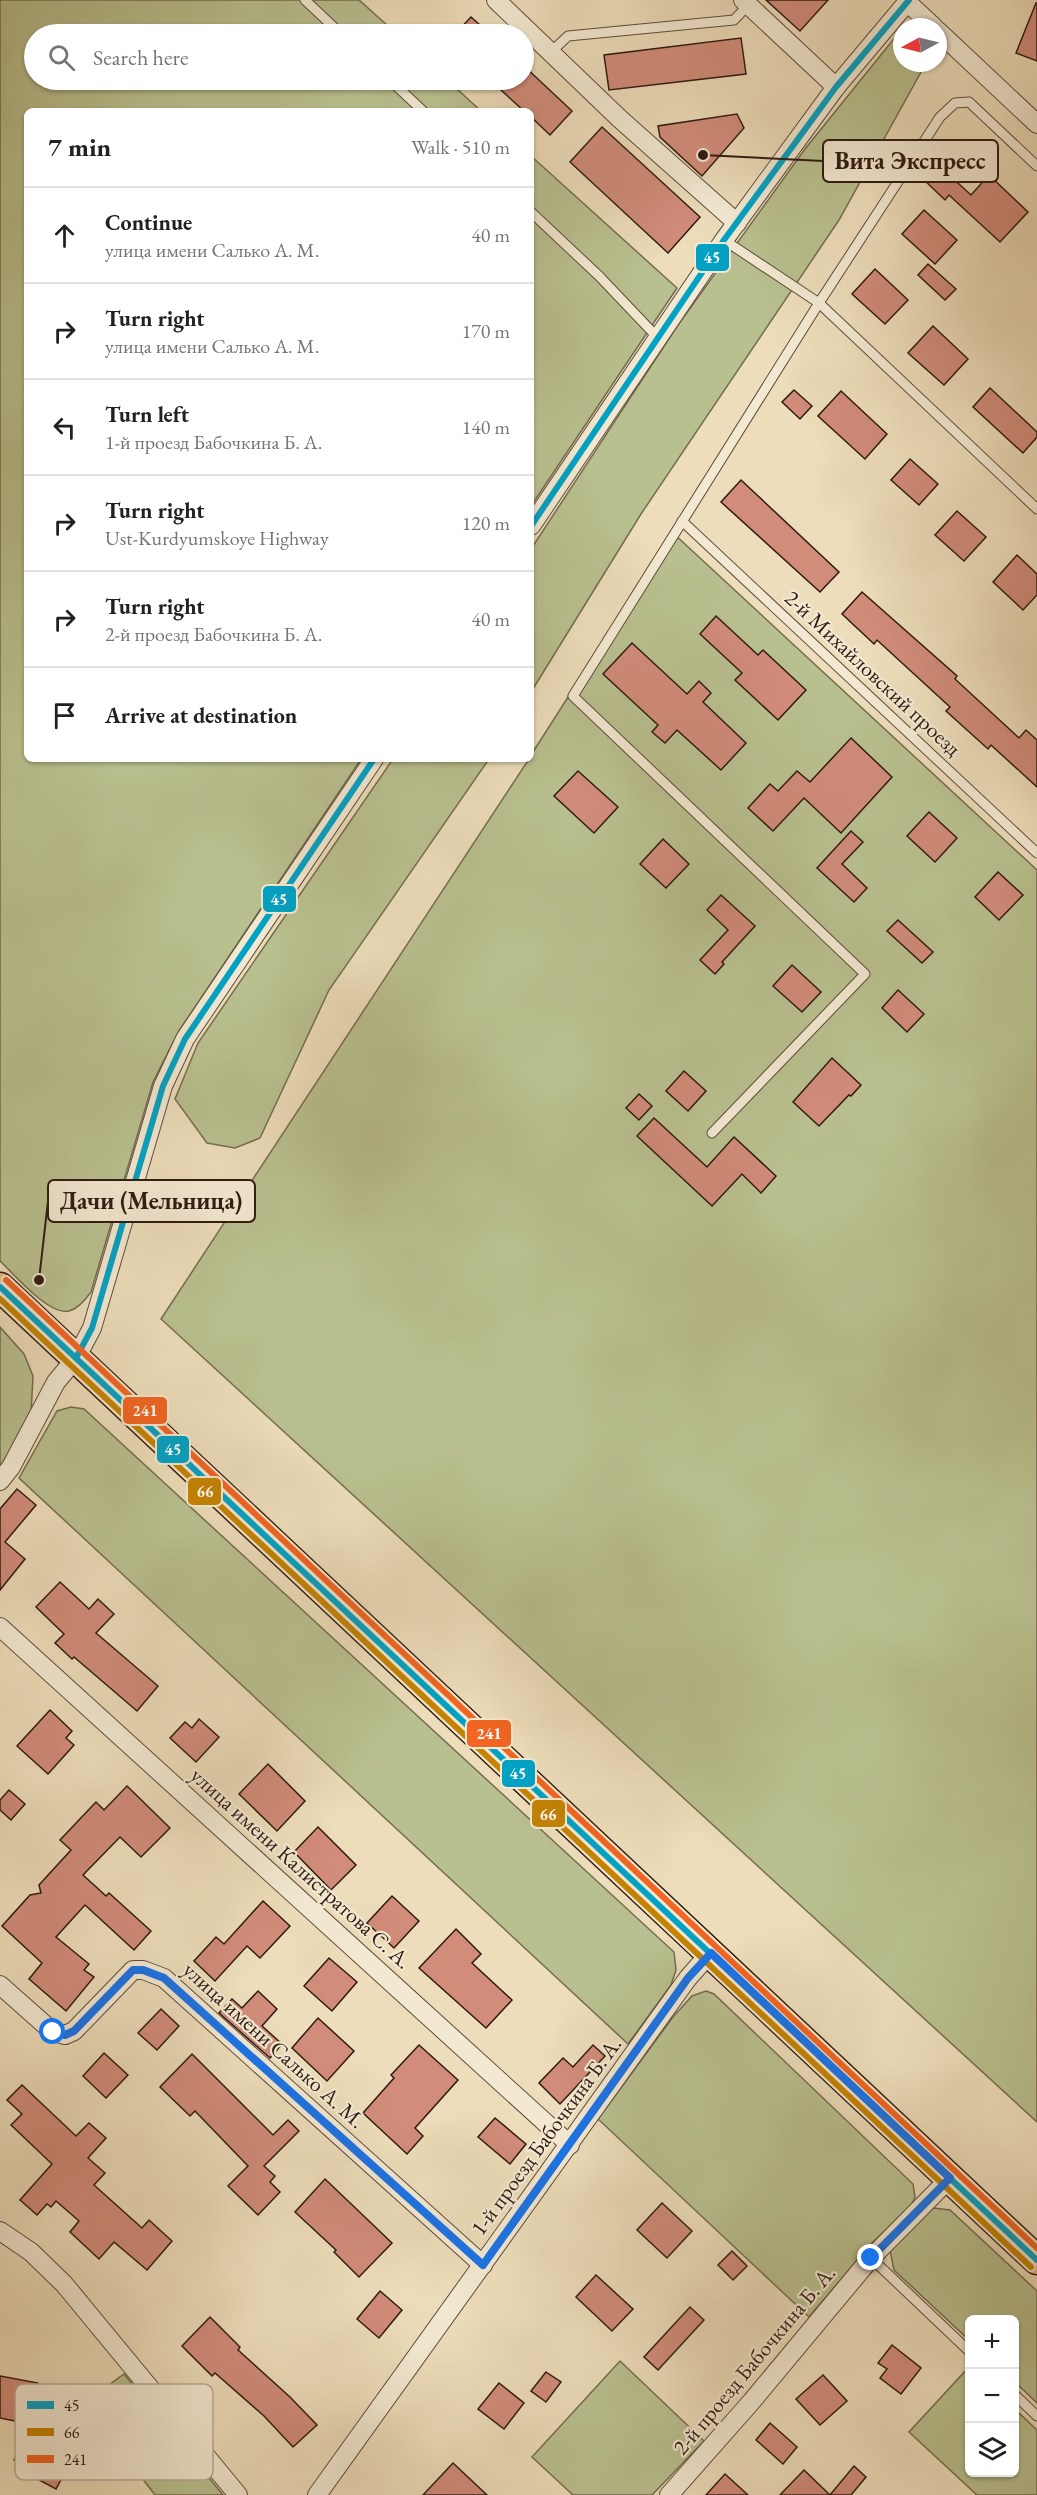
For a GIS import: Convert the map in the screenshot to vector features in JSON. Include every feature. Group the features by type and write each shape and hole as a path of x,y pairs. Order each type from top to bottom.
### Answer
{"main road":[{"path":"0,1287 1037,2260"}],"street":[{"path":"496,0 521,24"},
{"path":"534,522 724,240 836,87 908,1 925,18"},
{"path":"748,2 836,87"},
{"path":"534,36 620,119 737,224"},
{"path":"947,39 1037,124"},
{"path":"0,1481 10,1467 56,1382 76,1358 95,1320 163,1086 185,1039 372,762"},
{"name":"улица имени Калистратова С. А.","path":"0,1627 570,2145"},
{"name":"1-й проезд Бабочкина Б. А.","path":"317,2495 688,1978 711,1953"},
{"name":"улица имени Салько А. М.","path":"0,1984 53,2032 65,2035 74,2031 133,1970 143,1970 164,1978 483,2265"},
{"name":"2-й проезд Бабочкина Б. А.","path":"669,2495 752,2401 871,2258 950,2178"},
{"path":"0,2231 31,2252 64,2284 146,2384"},
{"path":"213,2465 238,2495"}],"lane":[{"path":"305,0 330,24"},
{"path":"551,52 568,36 734,20 748,2"},
{"path":"401,90 420,108"},
{"path":"712,1133 865,974 573,696 819,303 940,117 955,103 969,102 1037,166"},
{"path":"534,215 599,276 658,338"},
{"path":"724,240 819,303 1037,509"},
{"name":"2-й Михайловский проезд","path":"682,521 1037,853"},
{"path":"871,2258 965,2348"},
{"path":"1019,2399 1037,2416"}],"green space":[{"path":"0,0 359,0 386,24 24,24 24,90 458,90 478,108 24,108 24,762 359,762 179,1031 153,1082 91,1292 72,1310 61,1311 42,1301 0,1261"},
{"path":"893,40 893,72 921,72 839,220 641,514 534,687 534,544 678,325 805,149"},
{"path":"534,159 677,288 534,502"},
{"path":"673,533 1037,870 1037,2122 161,1319 527,762 534,762 534,750"},
{"path":"391,762 487,762 329,990 260,1138 235,1148 207,1143 175,1099 198,1043"},
{"path":"0,1327 24,1354 33,1376 31,1414 0,1468"},
{"path":"71,1407 84,1409 674,1952 676,1970 671,1985 628,2044 19,1478 57,1411"},
{"path":"706,1991 714,1994 913,2184 915,2197 911,2206 873,2242 809,2317 598,2119 673,2017 692,1996"},
{"path":"933,2208 950,2210 1037,2291 1037,2403 1019,2386 1019,2315 965,2315 965,2336 894,2270 889,2245"},
{"path":"620,2361 704,2441 652,2495 573,2495 532,2457"},
{"path":"965,2371 965,2477 1019,2477 1019,2413 1037,2430 1037,2495 977,2495 909,2432"},
{"path":"124,2374 132,2384 110,2384"},
{"path":"143,2480 211,2480 223,2495 155,2495"}],"building":[{"path":"766,0 828,0 800,31"},
{"path":"1037,3 1037,61 1016,53"},
{"path":"471,17 479,24 464,24"},
{"path":"741,38 746,74 609,90 604,55"},
{"path":"534,75 572,111 550,135 534,120 534,108 521,108 501,90 534,90"},
{"path":"737,114 744,128 702,176 660,137 658,126"},
{"path":"602,127 700,217 668,253 570,162"},
{"path":"936,163 971,195 989,175 1028,212 1000,242 949,195 945,200 922,178"},
{"path":"924,210 957,240 935,264 902,234"},
{"path":"928,264 956,289 945,300 918,275"},
{"path":"875,269 908,300 885,324 852,294"},
{"path":"933,326 968,359 944,385 908,353"},
{"path":"990,388 1037,432 1037,437 1023,453 973,407"},
{"path":"794,390 812,406 800,419 782,402"},
{"path":"841,391 887,434 865,459 818,416"},
{"path":"910,459 938,484 919,505 891,480"},
{"path":"741,480 839,572 820,592 721,502"},
{"path":"957,511 986,537 964,561 935,535"},
{"path":"1017,555 1037,574 1037,595 1023,610 993,582"},
{"path":"862,592 957,676 955,679 1019,738 1026,730 1037,740 1037,787 991,745 988,749 946,711 950,707 877,640 874,644 842,614"},
{"path":"716,616 758,655 763,650 806,690 778,720 735,680 742,673 700,634"},
{"path":"632,643 687,694 699,681 711,693 703,702 746,743 721,770 677,730 665,743 652,732 658,725 603,674"},
{"path":"851,738 892,777 841,833 804,798 773,831 748,808 770,784 778,791 797,771 810,782"},
{"path":"578,771 618,807 594,833 554,796"},
{"path":"929,812 957,838 935,862 907,836"},
{"path":"851,831 863,842 842,864 867,888 854,902 817,868"},
{"path":"663,839 689,864 666,888 640,864"},
{"path":"998,872 1023,895 999,920 975,897"},
{"path":"721,895 755,926 722,962 724,964 715,974 700,960 728,930 707,910"},
{"path":"898,920 933,952 922,963 887,931"},
{"path":"792,965 821,992 802,1012 773,986"},
{"path":"898,990 924,1014 907,1032 882,1008"},
{"path":"832,1058 861,1085 819,1126 793,1102"},
{"path":"684,1071 706,1091 688,1111 666,1091"},
{"path":"639,1094 652,1106 639,1120 626,1108"},
{"path":"654,1118 707,1167 734,1137 776,1176 761,1193 742,1174 712,1206 637,1136"},
{"path":"17,1489 36,1505 5,1542 25,1559 0,1590 0,1509"},
{"path":"60,1582 89,1609 98,1599 114,1614 96,1633 158,1686 137,1711 55,1643 64,1634 36,1607"},
{"path":"50,1710 72,1731 66,1738 74,1745 48,1774 17,1746"},
{"path":"199,1719 219,1737 196,1762 170,1738 185,1722 192,1728"},
{"path":"268,1764 305,1801 277,1831 239,1794"},
{"path":"127,1786 170,1828 141,1857 120,1837 83,1875 106,1896 109,1893 151,1931 134,1950 85,1905 56,1937 89,1964 84,1970 94,1977 66,2011 29,1979 42,1963 2,1926 30,1895 41,1893 39,1885 71,1850 60,1840 96,1802 104,1810"},
{"path":"9,1790 25,1804 11,1820 0,1810 0,1800"},
{"path":"318,1827 356,1865 331,1890 294,1852"},
{"path":"392,1896 419,1921 394,1948 367,1923"},
{"path":"263,1901 290,1926 260,1958 247,1946 215,1981 194,1961 216,1937 224,1944"},
{"path":"456,1929 481,1954 472,1963 512,2000 486,2028 419,1968"},
{"path":"329,1958 357,1982 332,2011 304,1986"},
{"path":"258,1991 277,2009 262,2026 282,2044 270,2058 219,2013 232,1999 242,2008"},
{"path":"161,2009 179,2026 157,2050 138,2033"},
{"path":"318,2018 354,2051 327,2081 292,2048"},
{"path":"419,2045 458,2080 415,2128 423,2136 407,2154 363,2113 394,2078 391,2075"},
{"path":"593,2045 605,2056 560,2104 539,2083 563,2058 573,2067"},
{"path":"104,2053 128,2075 106,2098 83,2076"},
{"path":"192,2054 273,2135 288,2120 299,2131 264,2166 275,2176 270,2182 280,2192 258,2215 228,2186 248,2166 195,2111 190,2116 160,2087"},
{"path":"22,2085 76,2136 89,2123 106,2138 88,2158 105,2173 94,2185 142,2228 149,2220 172,2241 147,2270 114,2242 99,2259 70,2232 79,2221 56,2201 51,2207 47,2204 37,2215 20,2200 52,2164 11,2125 22,2114 7,2100"},
{"path":"495,2118 526,2144 510,2164 478,2137"},
{"path":"325,2179 392,2243 359,2277 334,2252 336,2250 295,2212"},
{"path":"662,2203 692,2231 667,2258 637,2230"},
{"path":"732,2251 747,2266 733,2280 718,2265"},
{"path":"596,2275 633,2309 612,2331 576,2297"},
{"path":"380,2291 402,2310 379,2338 357,2319"},
{"path":"690,2307 704,2320 658,2370 644,2357"},
{"path":"210,2317 240,2347 238,2350 317,2425 293,2447 264,2416 215,2373 212,2376 182,2346"},
{"path":"892,2345 921,2368 901,2394 880,2378 887,2369 878,2363"},
{"path":"546,2372 561,2382 546,2402 531,2391"},
{"path":"823,2375 847,2401 820,2425 796,2399"},
{"path":"0,2376 38,2383 15,2384 15,2421 0,2418"},
{"path":"499,2383 524,2403 504,2429 478,2409"},
{"path":"770,2423 797,2447 783,2464 756,2440"},
{"path":"453,2463 487,2495 423,2495"},
{"path":"854,2466 866,2477 851,2495 830,2495"},
{"path":"804,2470 830,2495 780,2495"},
{"path":"725,2474 748,2495 706,2495"},
{"path":"39,2480 61,2480 56,2489"}],"transit line":[{"name":"45","path":"534,522 724,240 836,87 909,0"},
{"name":"45","path":"76,1358 92,1328 163,1086 185,1039 372,762"},
{"name":"241","path":"6,1280 1037,2248"},
{"name":"45","path":"0,1287 1037,2260"},
{"name":"66","path":"0,1299 1031,2267"}],"place":[{"name":"Вита Экспресс","path":"703,155"},
{"name":"Дачи (Мельница)","path":"39,1280"}],"route":[{"path":"53,2032 65,2035 74,2031 133,1970 143,1970 164,1978 483,2265 688,1978 711,1953 950,2178 871,2258"}]}
